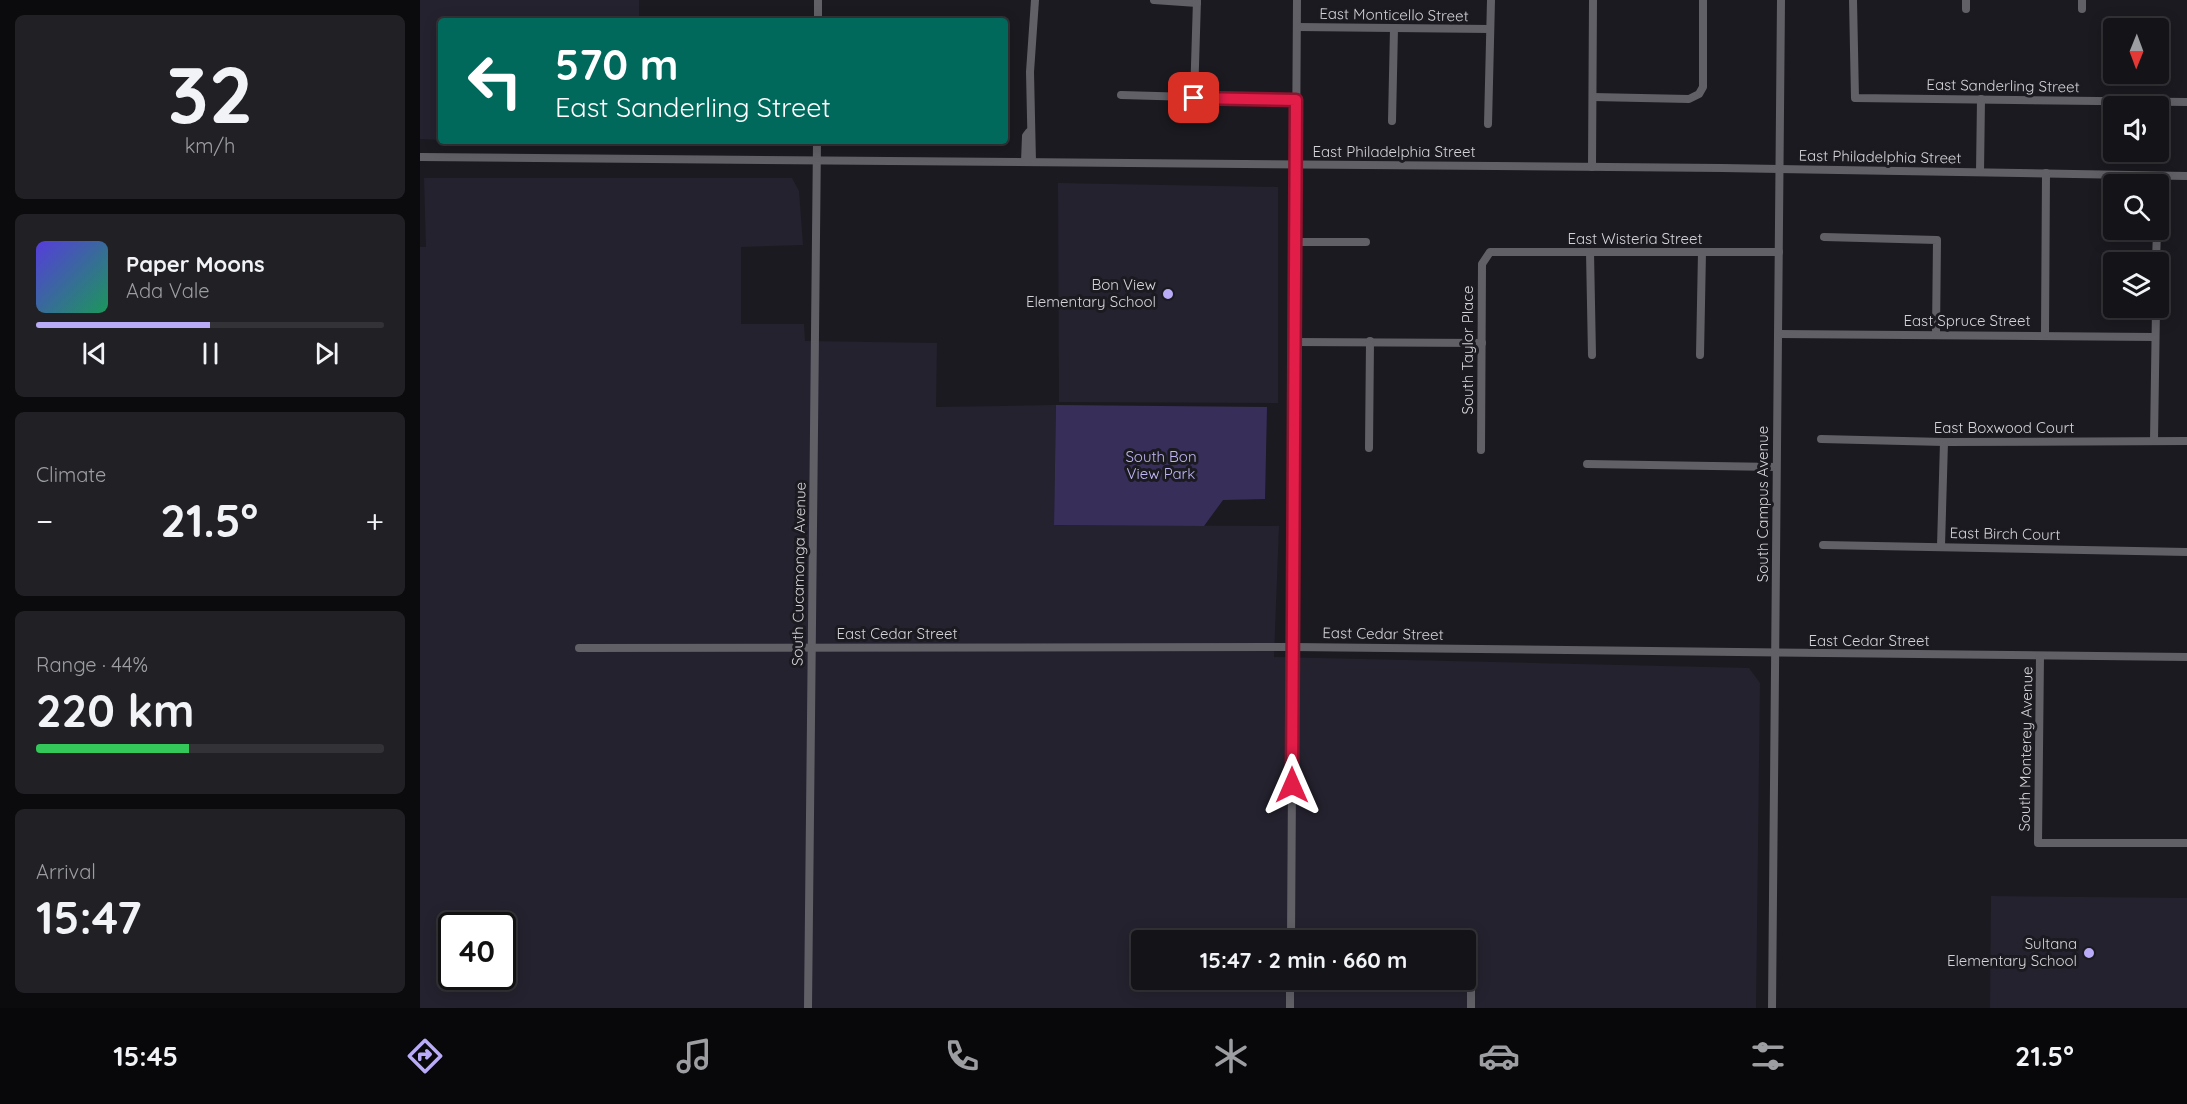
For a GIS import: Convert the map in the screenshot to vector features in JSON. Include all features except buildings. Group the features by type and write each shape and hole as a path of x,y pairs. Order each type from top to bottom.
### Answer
{"street":[{"path":"818,0 818,18"},
{"path":"1028,162 1026,136 1029,132 1035,0"},
{"path":"1154,0 1197,1 1194,98"},
{"path":"1291,930 1297,0"},
{"path":"1488,124 1491,0"},
{"path":"1593,0 1593,167"},
{"path":"1593,97 1689,99 1699,94 1703,87 1703,0"},
{"name":"South Campus Avenue","path":"1772,1008 1781,0"},
{"name":"East Sanderling Street","path":"1853,0 1855,98 2187,102"},
{"path":"1966,0 1966,9"},
{"name":"East Monticello Street","path":"1297,27 1491,29"},
{"path":"1392,121 1394,28"},
{"path":"1121,95 1296,100"},
{"path":"1980,172 1981,99"},
{"name":"South Cucamonga Avenue","path":"808,1008 817,144"},
{"name":"East Philadelphia Street","path":"420,157 1780,169 2187,176"},
{"path":"2045,334 2046,173"},
{"path":"1824,237 1937,240 1936,334"},
{"path":"1295,242 1366,242"},
{"name":"East Wisteria Street","path":"1491,252 1779,252"},
{"name":"South Taylor Place","path":"1481,450 1482,264 1491,252"},
{"path":"1590,252 1592,355"},
{"path":"1700,355 1702,252"},
{"path":"2154,440 2156,318"},
{"name":"East Spruce Street","path":"1778,334 2045,334 2155,337"},
{"path":"1369,447 1371,341"},
{"path":"1295,342 1482,343"},
{"name":"East Boxwood Court","path":"1821,439 1944,442 2187,441"},
{"path":"1941,546 1944,442"},
{"path":"1587,464 1776,467"},
{"name":"East Birch Court","path":"1823,545 2187,552"},
{"name":"East Cedar Street","path":"579,648 1293,647 2187,657"},
{"name":"South Monterey Avenue","path":"2040,656 2038,843 2187,843"},
{"path":"1290,990 1290,1008"},
{"path":"1471,990 1471,1008"}],"shaded area":[{"path":"420,0 639,0 639,18 438,18 438,140 420,139"},
{"path":"572,144 636,144 636,146"},
{"path":"424,178 792,178 799,191 803,245 741,247 741,324 804,324 805,341 937,343 936,407 1056,405 1054,525 1279,526 1274,657 1749,668 1760,683 1756,1008 420,1008 420,247 426,247"},
{"name":"Bon View Elementary School","path":"1058,183 1278,187 1278,403 1059,402"},
{"name":"Sultana Elementary School","path":"1991,896 2187,898 2187,1008 1990,1008"}],"green space":[{"name":"South Bon View Park","path":"1056,405 1267,407 1265,499 1223,500 1204,526 1054,525"}],"place":[{"name":"Bon View Elementary School","path":"1168,294"},
{"name":"Sultana Elementary School","path":"2089,953"}],"route":[{"path":"1194,98 1296,100 1292,785"}]}
